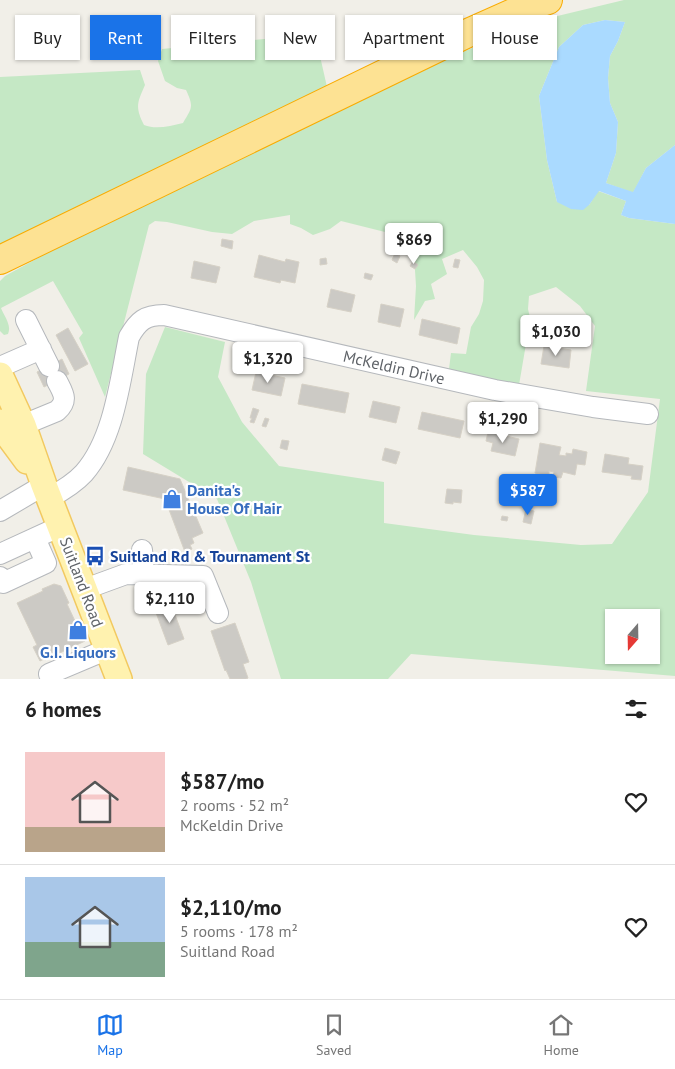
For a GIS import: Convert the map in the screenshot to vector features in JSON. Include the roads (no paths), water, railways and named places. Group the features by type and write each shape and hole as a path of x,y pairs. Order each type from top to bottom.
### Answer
{"highway":[{"path":"0,260 468,33 524,8 548,0"}],"main road":[{"name":"Suitland Road","path":"0,375 11,424 47,492 119,679"}],"street":[{"name":"McKeldin Drive","path":"0,511 47,492 64,490 83,474 94,460 111,424 129,338 143,319 154,315 164,315 494,390 592,407 648,414"},
{"path":"11,424 57,411 64,403 64,398 49,365 26,320"},
{"path":"0,367 49,365"},
{"path":"0,554 61,526"},
{"path":"0,577 3,583 46,563 35,538"},
{"path":"142,550 144,575"},
{"path":"85,589 126,574 203,576 218,613"},
{"path":"49,674 108,649"}],"water":[{"path":"605,20 625,22 610,56 608,78 610,103 618,122 616,153 606,183 633,192 646,168 675,145 675,224 629,218 621,215 626,201 599,191 583,210 571,209 557,202 547,160 539,96 554,60 557,60 559,47 583,25"}],"place":[{"name":"Danita's House Of Hair","path":"172,499"},
{"name":"Suitland Rd & Tournament St","path":"95,556"},
{"name":"G.I. Liquors","path":"78,630"}]}
